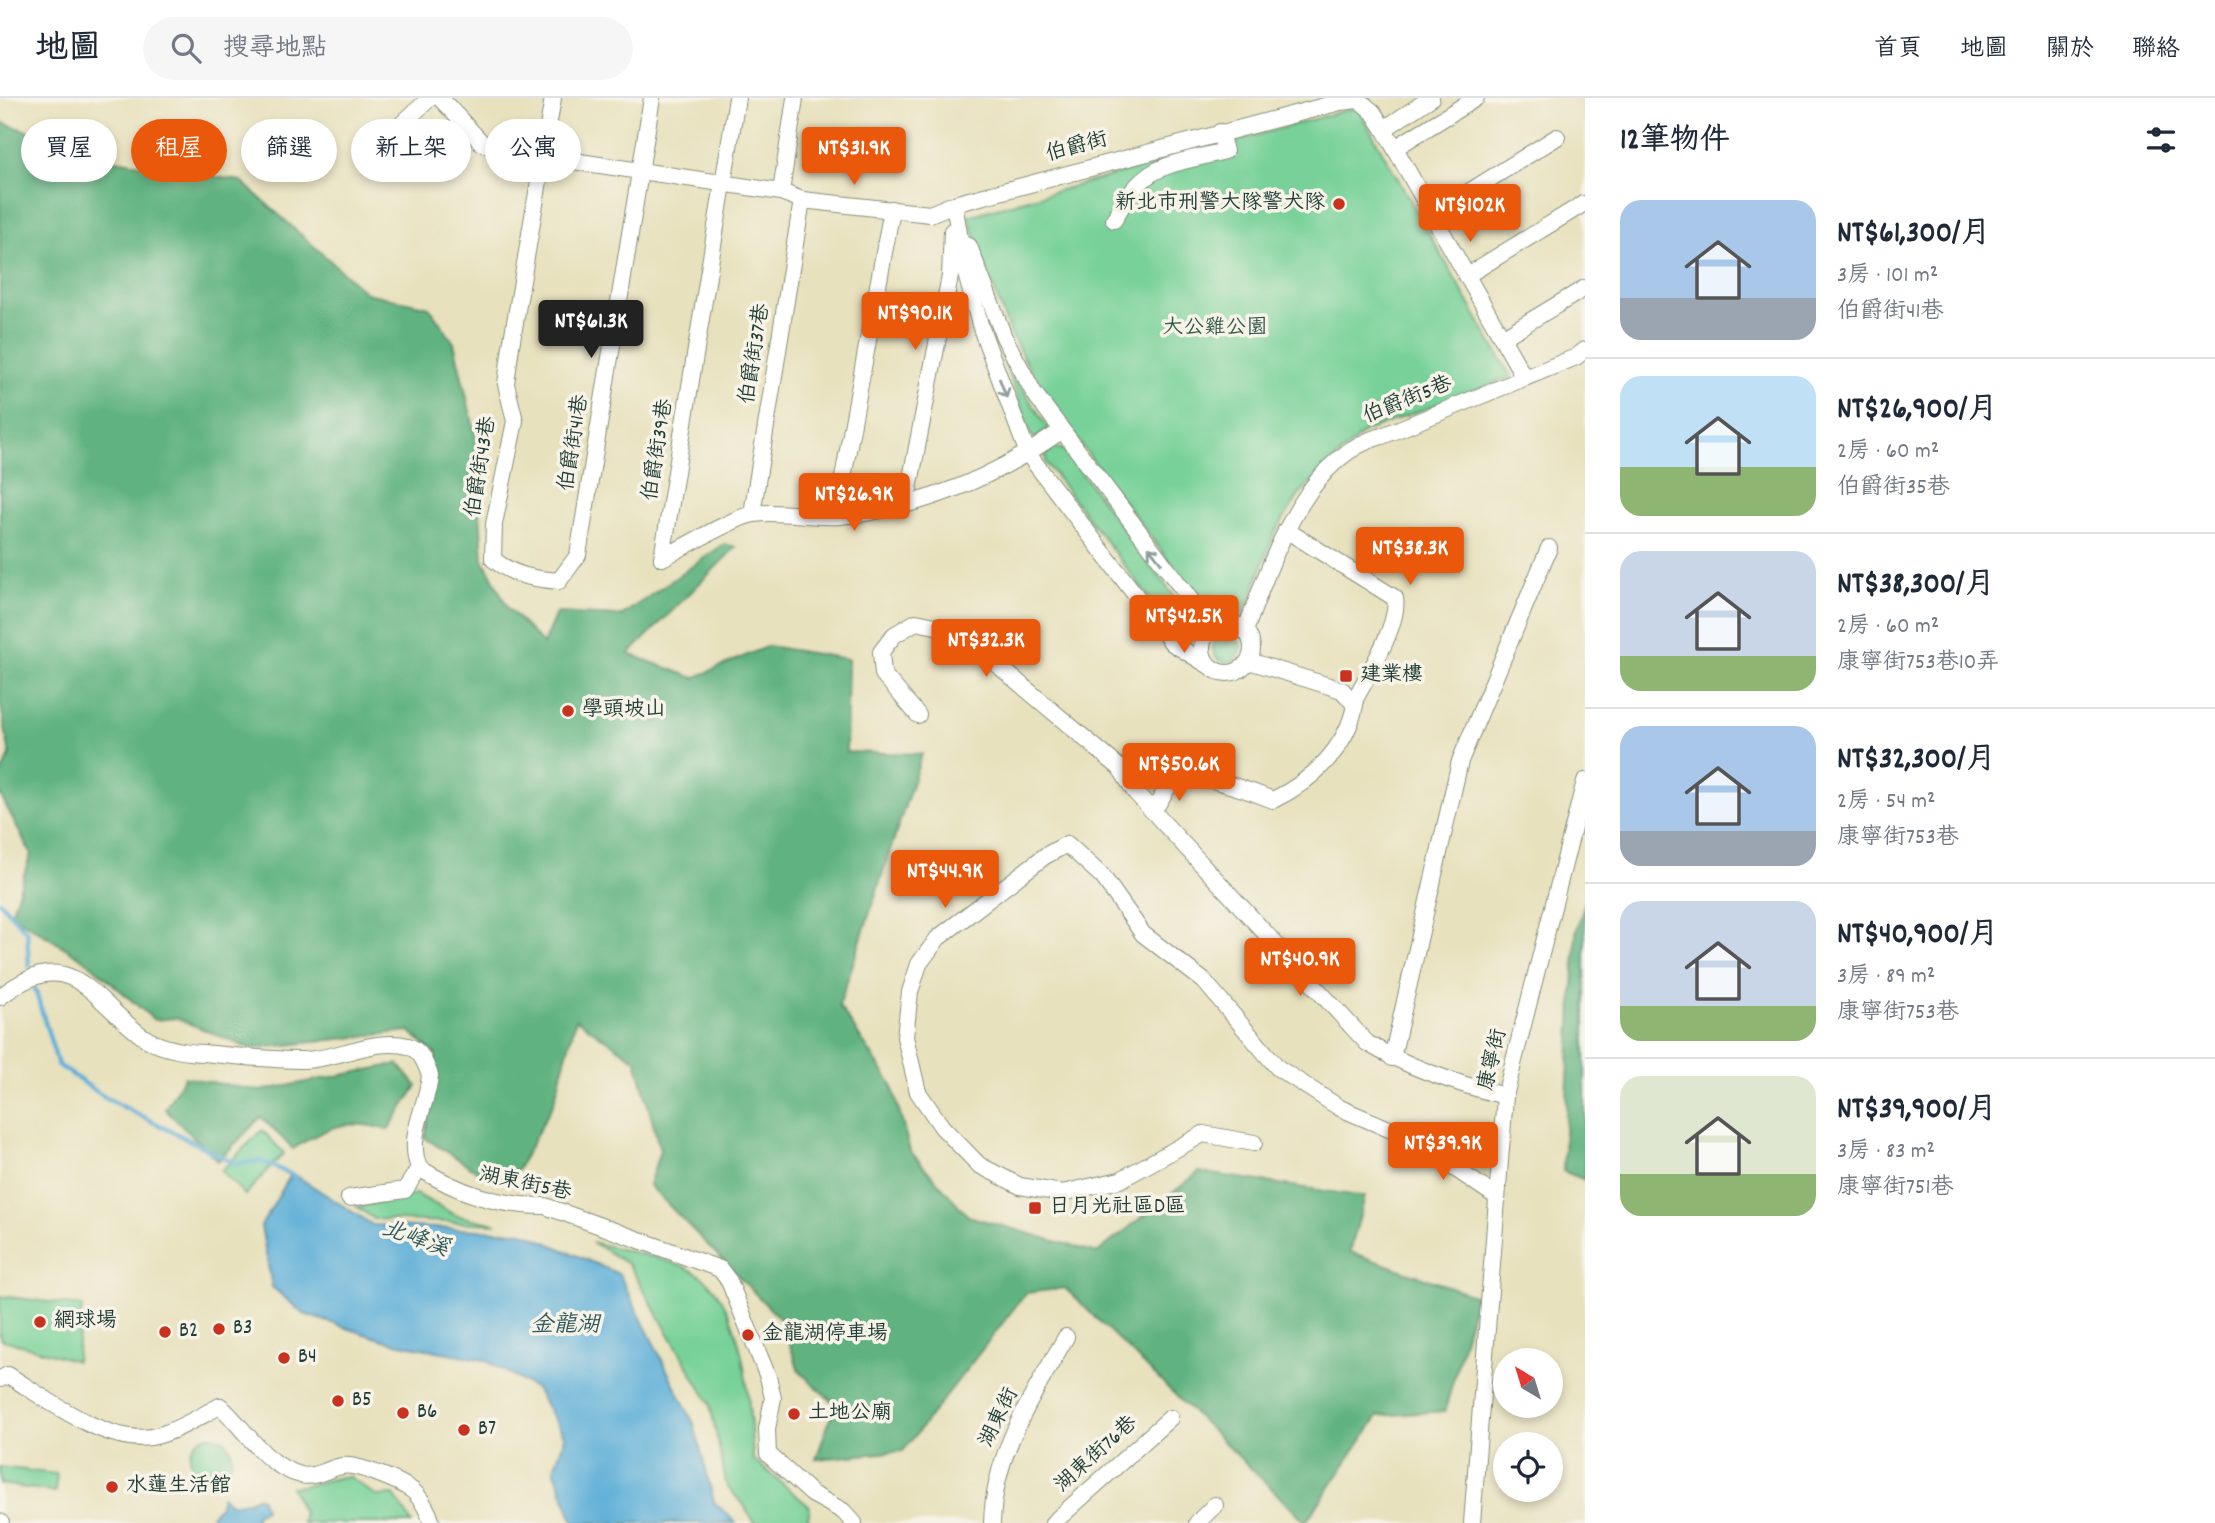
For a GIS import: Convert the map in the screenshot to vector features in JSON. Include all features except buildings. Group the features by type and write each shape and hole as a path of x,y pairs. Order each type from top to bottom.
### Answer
{"street":[{"path":"407,119 430,98"},
{"name":"伯爵街","path":"440,98 454,117 485,144"},
{"path":"454,117 458,98"},
{"path":"550,119 553,98"},
{"name":"伯爵街41巷","path":"578,555 652,98"},
{"name":"伯爵街39巷","path":"737,98 662,558 752,514"},
{"path":"781,192 795,98"},
{"path":"1268,120 1310,98"},
{"path":"1384,130 1431,98"},
{"path":"1395,148 1476,98"},
{"name":"伯爵街","path":"581,162 781,192 802,200 930,214 954,204 1220,132 1340,102 1359,100 1373,112 1395,148 1524,377"},
{"path":"1114,220 1128,192 1145,175 1225,151 1220,132"},
{"path":"1432,215 1557,137"},
{"name":"伯爵街43巷","path":"539,182 506,384 515,421 494,524 493,559 506,571 536,579 559,581 578,555"},
{"name":"伯爵街37巷","path":"752,514 802,200"},
{"path":"954,204 1004,337 1034,393 1212,628"},
{"path":"954,204 966,274 981,328 1028,454 1172,643 1208,665 1223,673 1231,673 1249,661 1252,642 1245,631 1228,623 1212,628 1203,641 1202,650 1208,665"},
{"path":"906,504 950,276 954,204"},
{"path":"1466,275 1583,204"},
{"path":"836,516 892,209"},
{"path":"1502,338 1585,288"},
{"path":"1524,377 1576,357 1585,350"},
{"name":"伯爵街5巷","path":"1245,631 1286,530 1304,500 1331,468 1364,441 1524,377"},
{"path":"752,514 836,516 873,512 938,497 1028,454 1062,431"},
{"path":"1120,768 1187,774 1240,787 1273,800 1297,789 1335,750 1353,717 1353,703 1389,628 1397,607 1395,598 1286,530"},
{"path":"1392,1058 1460,761 1549,548"},
{"path":"918,715 883,674 881,652 894,635 916,622 945,628 987,656 1120,768 1130,787 1367,1043 1392,1058 1462,1086 1505,1096"},
{"path":"1249,661 1342,690 1353,703"},
{"path":"1154,810 1168,787 1187,774"},
{"name":"康寧街","path":"1472,1523 1505,1096 1584,789"},
{"path":"1254,1143 1203,1134 1120,1180 1062,1193 1020,1186 979,1165 942,1127 918,1092 905,1037 910,992 919,964 938,939 1045,856 1067,844 1103,877 1143,934 1204,981 1278,1068 1340,1108 1410,1138 1497,1197"},
{"path":"0,996 17,983 37,976 63,973 80,980 143,1036 163,1047 192,1053 305,1060 383,1045 408,1046 418,1051 430,1074 415,1132 413,1153 419,1168 405,1190 349,1199"},
{"path":"1410,1138 1503,1136"},
{"name":"湖東街5巷","path":"419,1168 470,1195 515,1206 545,1206 720,1269 729,1281 768,1377 772,1398 767,1429 768,1454 812,1494 843,1511 853,1523"},
{"name":"湖東街","path":"992,1523 996,1476 1015,1428 1066,1337"},
{"path":"0,1378 8,1375 71,1415 122,1437 155,1437 220,1406 239,1423 251,1441 283,1468 302,1476 345,1465 394,1480 414,1491 432,1523"},
{"name":"湖東街76巷","path":"1053,1523 1170,1418"},
{"path":"1197,1523 1215,1505"}],"green space":[{"name":"大公雞公園","path":"1357,107 1511,377 1365,431 1301,492 1274,534 1242,621 1232,616 1212,618 1042,393 1008,328 968,216"},
{"path":"0,122 21,129 21,182 117,182 117,160 131,163 131,182 227,182 227,179 241,181 366,293 429,307 454,343 475,433 483,559 508,608 543,644 556,613 621,616 724,544 736,547 629,654 694,678 768,646 848,659 846,752 922,754 839,1006 892,1085 910,1151 968,1216 1097,1253 1199,1172 1365,1197 1350,1252 1476,1296 1445,1411 1378,1416 1306,1522 1065,1288 1026,1293 903,1451 816,1459 835,1404 799,1371 781,1320 649,1185 660,1150 636,1060 576,1019 554,1102 512,1180 485,1176 425,1138 436,1055 409,1031 251,1049 176,1018 154,1020 89,963 11,914 31,854 0,794 0,776 10,755 0,701"},
{"path":"970,266 1013,374 1048,428 1036,439 1031,435"},
{"path":"1051,447 1064,450 1197,627 1193,639 1182,641 1046,463 1045,452"},
{"path":"1227,634 1237,638 1241,648 1237,658 1227,662 1217,658 1213,648 1217,638"},
{"path":"1585,902 1585,1180 1563,1171 1576,933"},
{"path":"398,1064 417,1086 388,1130 373,1126 338,1126 293,1149 261,1117 218,1161 165,1109 184,1077 260,1091"},
{"path":"262,1130 284,1153 245,1195 221,1171"},
{"path":"416,1194 455,1215 497,1224 374,1219 357,1207"},
{"path":"592,1242 686,1268 712,1287 735,1330 742,1356 750,1411 753,1459 810,1507 807,1523 754,1523 744,1505 727,1487 710,1404 629,1265"},
{"name":"網球場","path":"0,1296 82,1306 76,1361 0,1339"},
{"path":"211,1436 226,1442 232,1457 226,1472 211,1478 196,1472 190,1457 196,1442"},
{"path":"0,1467 57,1474 55,1492 0,1484"},
{"path":"349,1476 376,1496 394,1495 412,1523 302,1523 303,1513 291,1487"}],"water":[{"name":"金龍湖","path":"292,1173 373,1225 523,1232 619,1274 694,1424 714,1502 736,1523 574,1523 554,1469 565,1437 536,1389 485,1360 390,1342 304,1314 272,1287 261,1226"},
{"path":"222,1496 234,1504 257,1497 262,1499 265,1509 256,1514 256,1523 216,1523 211,1515 219,1507"}],"waterway":[{"name":"北峰溪","path":"0,902 27,932 29,966"},
{"name":"北峰溪","path":"35,989 58,1065 106,1098 236,1164 260,1161 295,1176"}],"place":[{"name":"新北市刑警大隊警犬隊","path":"1339,204"},
{"name":"建業樓","path":"1346,676"},
{"name":"學頭坡山","path":"568,711"},
{"name":"日月光社區D區","path":"1035,1208"},
{"name":"網球場","path":"40,1322"},
{"name":"B3","path":"219,1329"},
{"name":"B2","path":"165,1332"},
{"name":"金龍湖停車場","path":"748,1335"},
{"name":"B4","path":"284,1358"},
{"name":"B5","path":"338,1401"},
{"name":"B6","path":"403,1413"},
{"name":"土地公廟","path":"794,1414"},
{"name":"B7","path":"464,1430"},
{"name":"水蓮生活館","path":"112,1487"}]}
